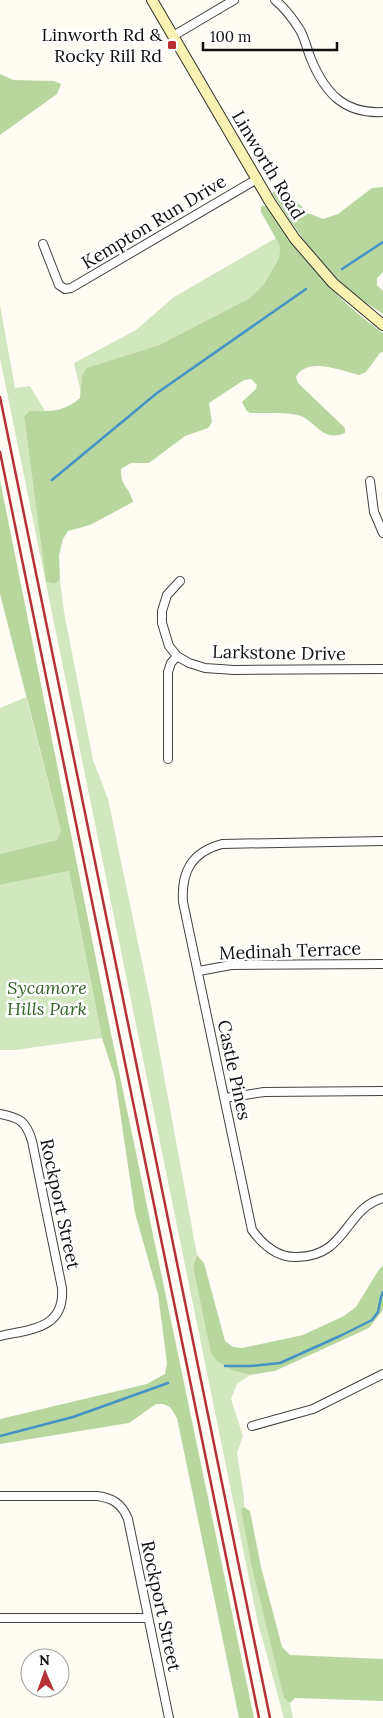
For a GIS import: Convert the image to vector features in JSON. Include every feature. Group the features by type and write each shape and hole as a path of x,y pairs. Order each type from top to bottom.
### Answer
{"main road":[{"name":"Linworth Road","path":"152,0 257,179 295,239 333,283 383,325"}],"street":[{"path":"173,36 234,0"},
{"path":"275,0 289,14 301,31 319,76 333,95 345,104 360,110 383,112"},
{"name":"Kempton Run Drive","path":"43,244 59,285 65,289 71,288 257,179"},
{"path":"370,481 374,512 383,533"},
{"path":"168,759 168,672 171,663 177,656 169,646 162,623 162,611 168,595 180,581"},
{"name":"Larkstone Drive","path":"177,656 205,668 234,670 383,669"},
{"name":"Castle Pines","path":"383,841 222,844 198,855 188,869 183,885 183,902 252,1230 263,1244 270,1249 290,1257 315,1255 327,1250 364,1209 383,1198"},
{"name":"Medinah Terrace","path":"199,971 231,965 383,964"},
{"path":"225,1098 264,1092 383,1092"},
{"name":"Rockport Street","path":"0,1114 17,1118 30,1132 62,1288 63,1301 59,1313 51,1321 41,1326 0,1336"},
{"path":"252,1426 313,1409 383,1374"},
{"name":"Rockport Street","path":"0,1496 108,1497 117,1502 124,1510 128,1520 169,1718"},
{"path":"0,1618 148,1618"}],"green space":[{"path":"0,74 13,80 54,81 61,84 57,94 0,135"},
{"path":"281,186 308,213 323,219 338,214 372,188 383,187 383,272 377,278 377,285 383,291 383,314 351,292 318,258 272,193"},
{"path":"261,206 267,206 292,242 333,290 365,320 383,333 383,352 380,353 366,372 359,375 334,368 316,366 308,367 296,377 298,383 345,428 345,433 337,435 326,434 307,419 297,415 250,413 242,402 256,389 257,385 251,379 244,380 209,403 212,422 208,428 185,436 149,463 131,463 121,469 123,483 133,502 90,525 68,531 63,539 59,555 60,580 54,584 46,582 24,416 29,411 62,409 74,403 80,398 82,376 86,368 159,345 250,298 264,284 279,258 280,246 261,212"},
{"path":"276,238 280,246 279,258 264,284 250,298 159,345 86,368 82,376 81,393 74,363 136,330 174,297"},
{"path":"0,305 15,388 30,386 45,411 29,411 24,416 46,582 54,584 60,580 64,612 93,760 108,799 150,1000 197,1255 193,1266 234,1371 250,1375 237,1384 231,1399 243,1436 237,1453 244,1497 244,1507 241,1509 284,1698 290,1703 293,1718 284,1718 258,1623 0,358"},
{"path":"0,480 108,1019 254,1718 239,1718 177,1418 170,1407 156,1404 129,1423 0,1444 0,1419 147,1384 165,1374 167,1363 158,1294 135,1213 115,1078 102,1038 69,871 0,885 0,854 57,840 61,831 0,594"},
{"path":"26,697 61,831 57,840 0,854 0,708"},
{"name":"Sycamore Hills Park","path":"69,871 102,1038 15,1050 0,1050 0,885"},
{"path":"197,1255 204,1263 225,1341 233,1347 242,1348 303,1335 344,1316 356,1307 383,1265 383,1310 369,1328 275,1371 250,1375 234,1371 217,1361 211,1353 193,1266"},
{"path":"244,1507 250,1511 261,1567 282,1647 290,1655 383,1659 383,1701 295,1698 290,1703 284,1698 251,1563 241,1509"}],"waterway":[{"path":"342,269 383,242"},
{"path":"52,480 157,393 306,289"},
{"path":"225,1366 280,1363 340,1336 372,1320 378,1312 383,1292"},
{"path":"0,1436 73,1417 168,1383"}],"railway":[{"path":"0,397 270,1718"},
{"path":"0,452 259,1718"}],"place":[{"name":"Linworth Rd & Rocky Rill Rd","path":"172,45"}]}
